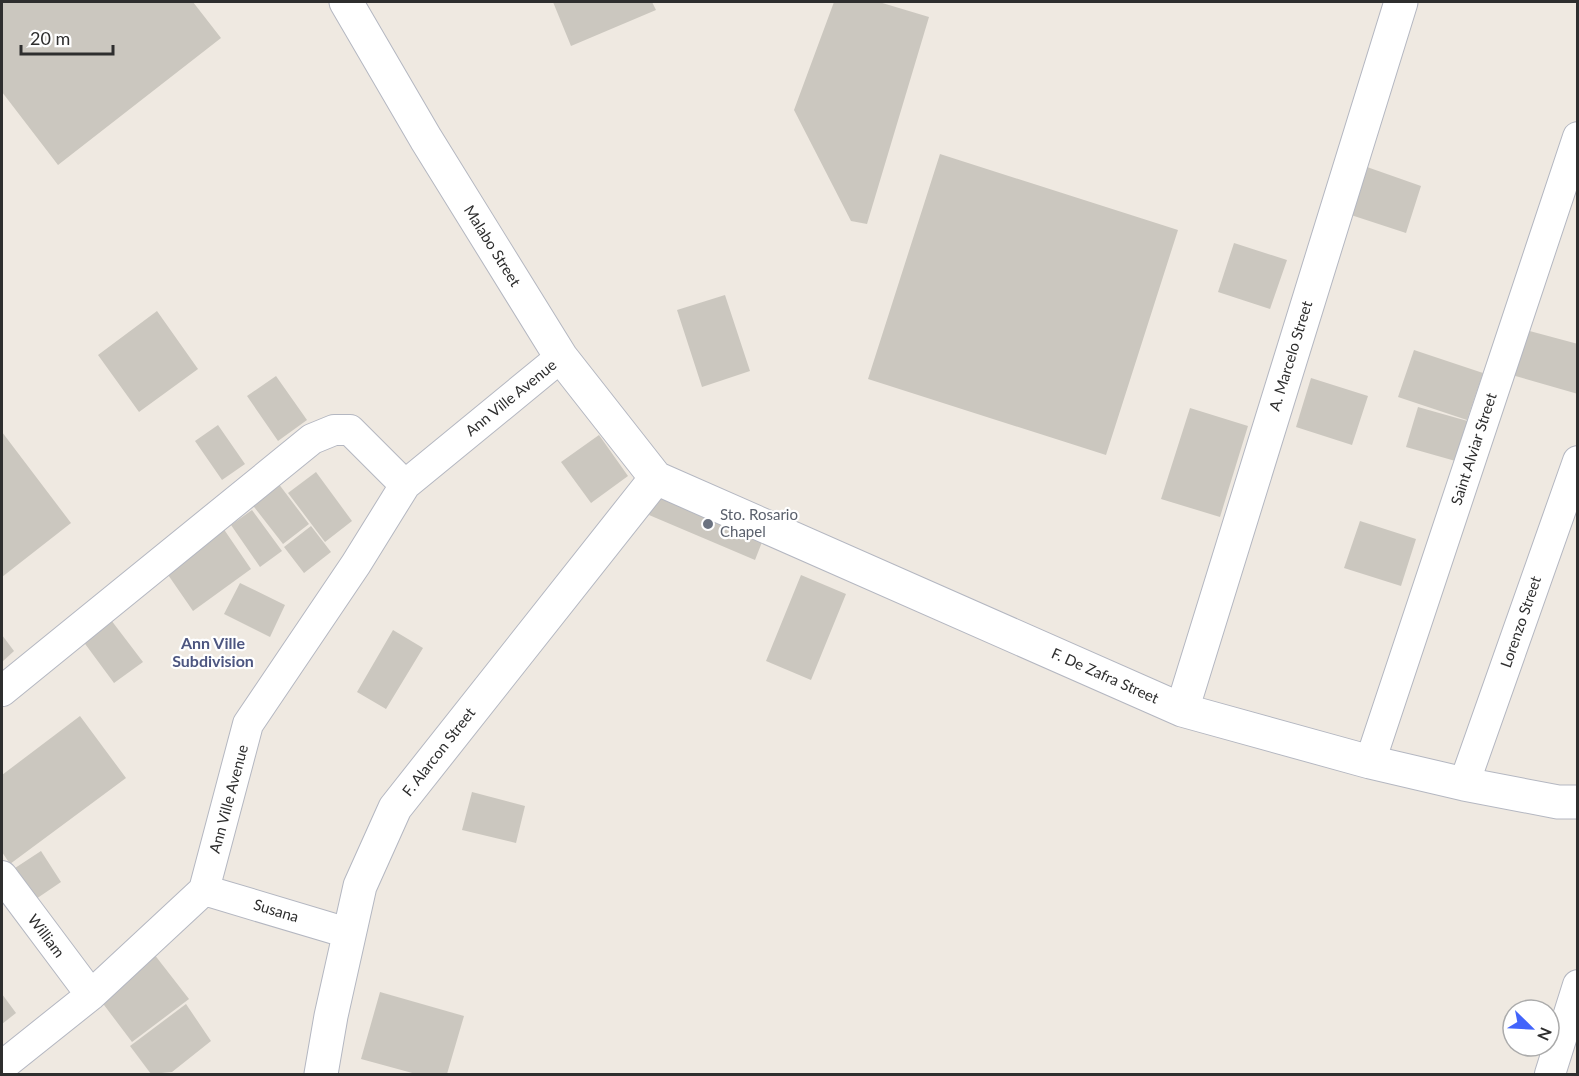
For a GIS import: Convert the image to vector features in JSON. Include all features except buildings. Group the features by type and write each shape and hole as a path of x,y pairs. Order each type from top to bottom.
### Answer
{"street":[{"name":"Malabo Street","path":"346,2 426,139 561,357 656,478"},
{"name":"A. Marcelo Street","path":"1182,710 1401,2"},
{"name":"Saint Alviar Street","path":"1370,762 1578,137"},
{"name":"Ann Ville Avenue","path":"204,890 248,724 356,564 405,485 561,357"},
{"path":"2,690 312,439 334,430 350,430 405,485"},
{"name":"Lorenzo Street","path":"1464,784 1578,461"},
{"name":"F. De Zafra Street","path":"656,478 1182,710 1370,762 1464,784 1558,802 1578,802"},
{"name":"F. Alarcon Street","path":"321,1074 348,933 360,886 395,808 656,478"},
{"name":"William","path":"2,876 91,995"},
{"path":"2,1066 91,995 204,890"},
{"name":"Susana","path":"204,890 348,933"},
{"path":"1550,1074 1578,985"}],"place":[{"name":"Sto. Rosario Chapel","path":"708,524"}],"district":[{"name":"Ann Ville Subdivision","path":"213,652"}]}
